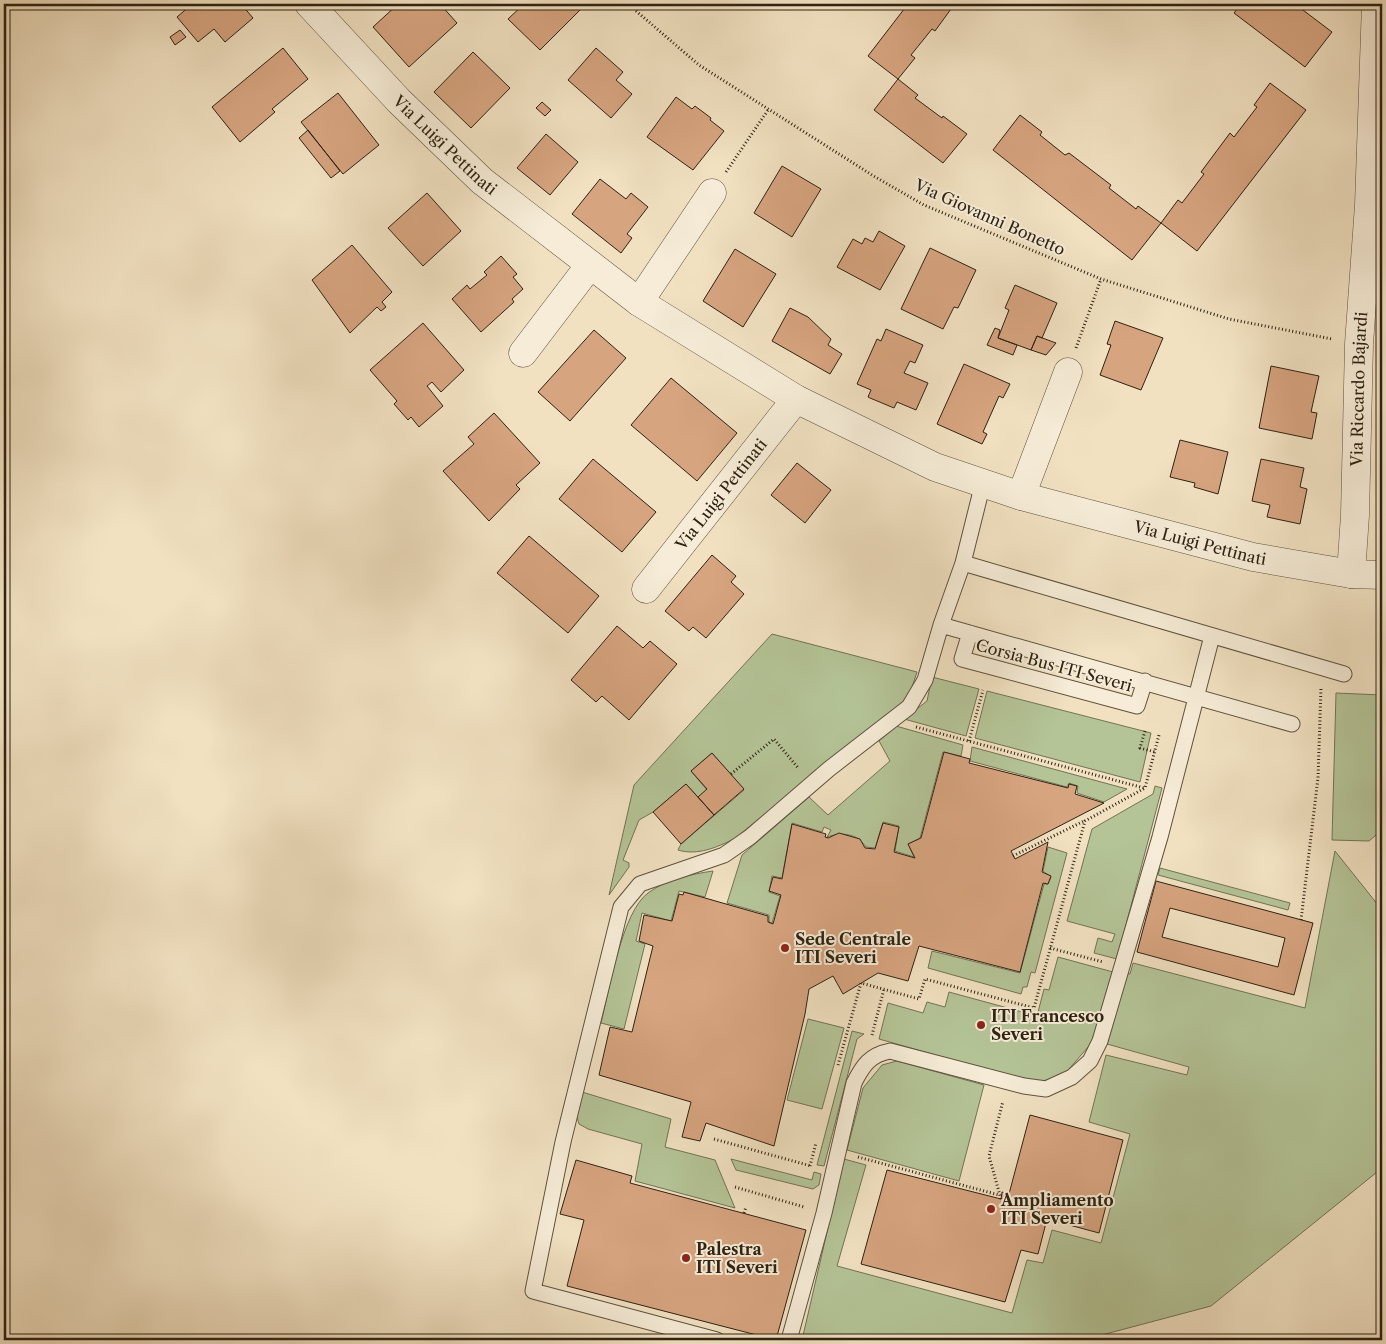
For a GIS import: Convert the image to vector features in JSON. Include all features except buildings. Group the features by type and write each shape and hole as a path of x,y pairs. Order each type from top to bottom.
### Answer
{"street":[{"name":"Via Riccardo Bajardi","path":"1351,574 1355,515 1360,344 1376,206 1376,4"},
{"name":"Via Luigi Pettinati","path":"315,6 399,101 482,181 639,302 796,399 935,467 1021,496 1254,557 1351,574 1382,575"},
{"path":"639,302 712,193"},
{"path":"523,353 590,265"},
{"path":"1021,496 1068,372"},
{"name":"Via Luigi Pettinati","path":"646,589 796,399"}],"lane":[{"path":"718,1340 533,1291 563,1142 621,907 640,884 724,855 750,837 908,706 924,680 963,563 983,483"},
{"path":"963,563 1344,674"},
{"path":"941,625 1292,724"},
{"name":"Corsia Bus ITI Severi","path":"970,633 962,659 1138,706 1145,681"},
{"path":"789,1340 824,1213 854,1083 863,1064 877,1054 890,1051 1046,1089 1072,1077 1090,1061 1100,1042 1123,968 1160,836 1212,636"}],"path":[{"name":"Via Giovanni Bonetto","path":"628,4 699,65 768,110 924,205 1101,280 1229,319 1330,339"},
{"path":"712,193 768,110"},
{"path":"1068,372 1101,280"},
{"path":"1301,920 1318,778 1321,667"},
{"path":"969,741 983,690"},
{"path":"894,718 900,723 1145,788"},
{"path":"1145,731 1140,748 1155,752"},
{"path":"1013,856 1085,821 1145,788 1159,735"},
{"path":"731,774 774,740 812,784"},
{"path":"861,983 920,999 925,979 1034,1008 1085,821"},
{"path":"1050,948 1123,968"},
{"path":"863,1064 884,989"},
{"path":"838,1152 1000,1197 989,1156 1008,1081"},
{"path":"714,1139 810,1166"},
{"path":"735,1188 824,1213"},
{"path":"744,1213 746,1207"}],"green space":[{"path":"772,634 917,672 910,693 905,701 734,839 714,848 700,851 685,852 678,850 681,844 744,790 712,753 691,771 707,790 698,797 686,784 653,812 639,820 623,860 629,863 629,867 609,895 634,785"},
{"path":"932,677 979,689 966,736 904,719 927,701"},
{"path":"987,691 1151,733 1140,782 975,738"},
{"path":"1336,693 1382,695 1382,830 1369,841 1332,840"},
{"path":"896,726 963,745 961,756 943,752 920,838 908,844 914,857 895,851 899,826 883,822 875,848 866,847 854,836 838,834 827,837 831,830 824,827 822,832 792,823 782,878 772,876 769,892 780,896 772,923 769,922 769,915 727,903 742,855 809,797 828,815 890,761 879,741"},
{"path":"972,747 1127,789 1104,802 1077,793 1078,786 1069,783 1067,787 970,761"},
{"path":"1155,786 1162,788 1117,959 1094,953 1098,938 1112,942 1115,934 1067,921 1092,829 1153,794"},
{"path":"1048,847 1067,853 1035,973 1031,972 1027,987 1023,987 1021,994 928,968 932,951 1020,973 1044,884 1048,884 1051,877 1043,871"},
{"path":"1335,851 1382,910 1382,1168 1211,1306 1083,1340 802,1340 844,1159 866,1165 837,1266 1012,1313 1027,1260 1043,1263 1052,1230 1101,1243 1130,1134 1089,1122 1106,1055 1187,1075 1189,1067 1107,1044 1126,973 1130,974 1133,963 1305,1008"},
{"path":"1160,868 1290,903 1288,910 1158,875"},
{"path":"713,871 705,897 679,891 671,921 642,913 636,941 645,944 624,1029 601,1023 624,934 639,903 655,888 670,881"},
{"path":"1058,957 1113,972 1095,1039 1069,1069 1059,1090 1055,1078 1038,1082 1020,1079 879,1039 888,1003 923,1013 927,1002 945,1007 949,992 1037,1016 1044,989 1049,990"},
{"path":"808,1019 844,1028 822,1109 787,1100"},
{"path":"852,1031 864,1034 857,1039 824,1166 817,1165"},
{"path":"897,1061 984,1085 959,1181 847,1150 863,1088 882,1065"},
{"path":"582,1092 671,1119 665,1147 715,1160 735,1208 635,1181 642,1144 588,1129 579,1124 576,1113"},
{"path":"731,1159 812,1180 814,1172 821,1174 819,1185 813,1189 736,1170"}],"place":[{"name":"Sede Centrale ITI Severi","path":"785,948"},
{"name":"ITI Francesco Severi","path":"981,1025"},
{"name":"Ampliamento ITI Severi","path":"991,1209"},
{"name":"Palestra ITI Severi","path":"686,1258"}]}
